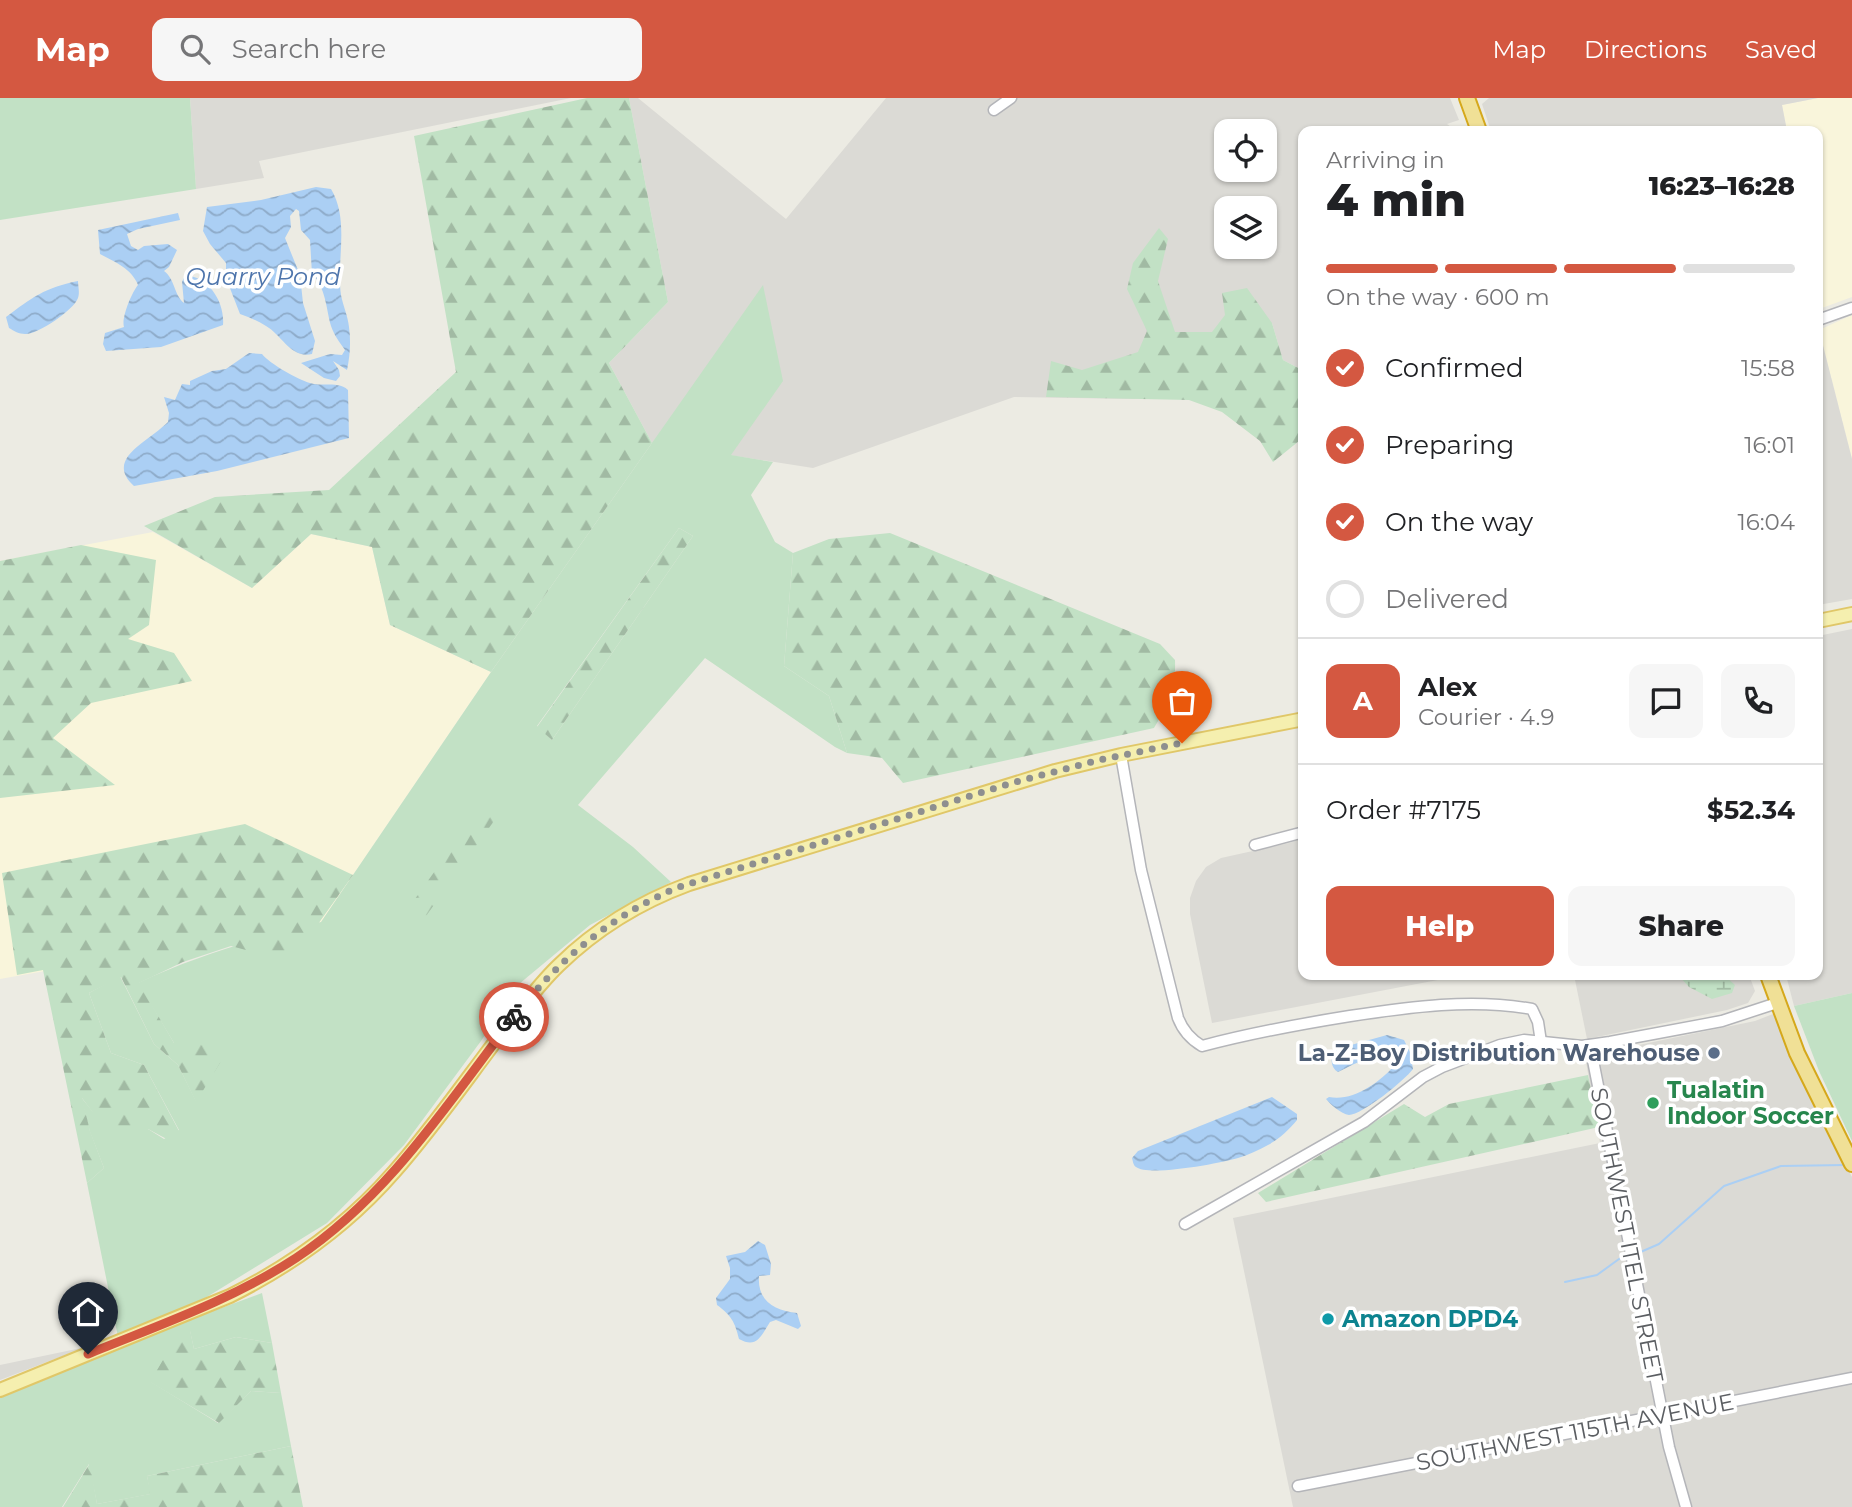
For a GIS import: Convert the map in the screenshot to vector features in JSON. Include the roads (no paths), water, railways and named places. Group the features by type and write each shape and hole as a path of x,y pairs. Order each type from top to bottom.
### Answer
{"highway":[{"path":"1467,98 1477,126"},
{"path":"1770,980 1797,1053 1852,1164"}],"main road":[{"path":"1823,620 1852,614"},
{"path":"0,1390 230,1296 264,1278 319,1242 351,1216 394,1172 549,975 590,937 631,911 676,888 1012,783 1121,755 1298,720"}],"street":[{"path":"994,110 1011,98"},
{"path":"1823,318 1852,308"},
{"path":"1121,755 1144,883 1178,1018 1185,1032 1196,1043 1202,1046 1271,1029 1382,1011 1462,1003 1506,1004 1532,1009 1538,1022 1541,1042"},
{"path":"1255,845 1298,834"},
{"path":"1185,1224 1364,1122 1423,1077 1500,1045 1524,1040 1590,1045 1722,1021 1777,1003"},
{"name":"SOUTHWEST ITEL STREET","path":"1590,1045 1669,1447 1686,1507"},
{"name":"SOUTHWEST 115TH AVENUE","path":"1298,1486 1852,1378"}],"water":[{"name":"Quarry Pond","path":"316,187 331,189 340,214 341,295 350,343 347,370 333,361 340,376 336,381 324,378 301,363 330,354 342,355 345,350 332,329 323,292 312,274 310,240 301,230 299,211 296,209 290,216 291,227 285,238 300,275 303,303 315,341 312,354 305,355 292,350 272,330 240,314 226,278 226,263 203,231 207,207 261,200"},
{"path":"178,213 180,220 127,234 131,246 138,250 144,246 168,244 177,250 169,267 164,271 178,296 184,303 182,282 185,275 201,280 214,292 218,300 223,325 161,347 106,351 103,344 105,333 124,327 128,305 138,285 127,270 100,254 98,230"},
{"path":"78,281 79,296 75,303 55,321 25,334 9,328 6,317 24,304 47,290"},
{"path":"249,353 262,354 277,367 305,381 340,386 348,390 349,438 217,471 134,486 126,476 126,459 168,422 169,413 164,397 175,400 182,384 190,385 190,381 212,371 226,369"},
{"path":"1387,1035 1404,1040 1410,1052 1413,1069 1393,1088 1363,1109 1349,1115 1339,1111 1326,1099 1356,1094 1381,1079 1394,1066 1392,1059 1379,1057 1338,1072 1332,1065 1333,1050"},
{"path":"1272,1097 1297,1114 1297,1120 1280,1137 1261,1149 1230,1160 1186,1168 1155,1171 1143,1170 1134,1164 1132,1158 1138,1151"},
{"path":"758,1241 765,1245 771,1264 770,1275 759,1276 764,1298 775,1307 797,1313 801,1326 798,1329 776,1320 770,1322 761,1336 750,1343 739,1339 732,1319 717,1305 716,1298 730,1279 726,1256 745,1252"}],"waterway":[{"path":"1636,1254 1659,1244 1724,1186 1781,1166 1845,1165"},
{"path":"1565,1282 1597,1275 1626,1257"}],"place":[{"name":"La-Z-Boy Distribution Warehouse","path":"1714,1053"},
{"name":"Tualatin Indoor Soccer","path":"1653,1103"},
{"name":"Amazon DPD4","path":"1328,1319"}]}
